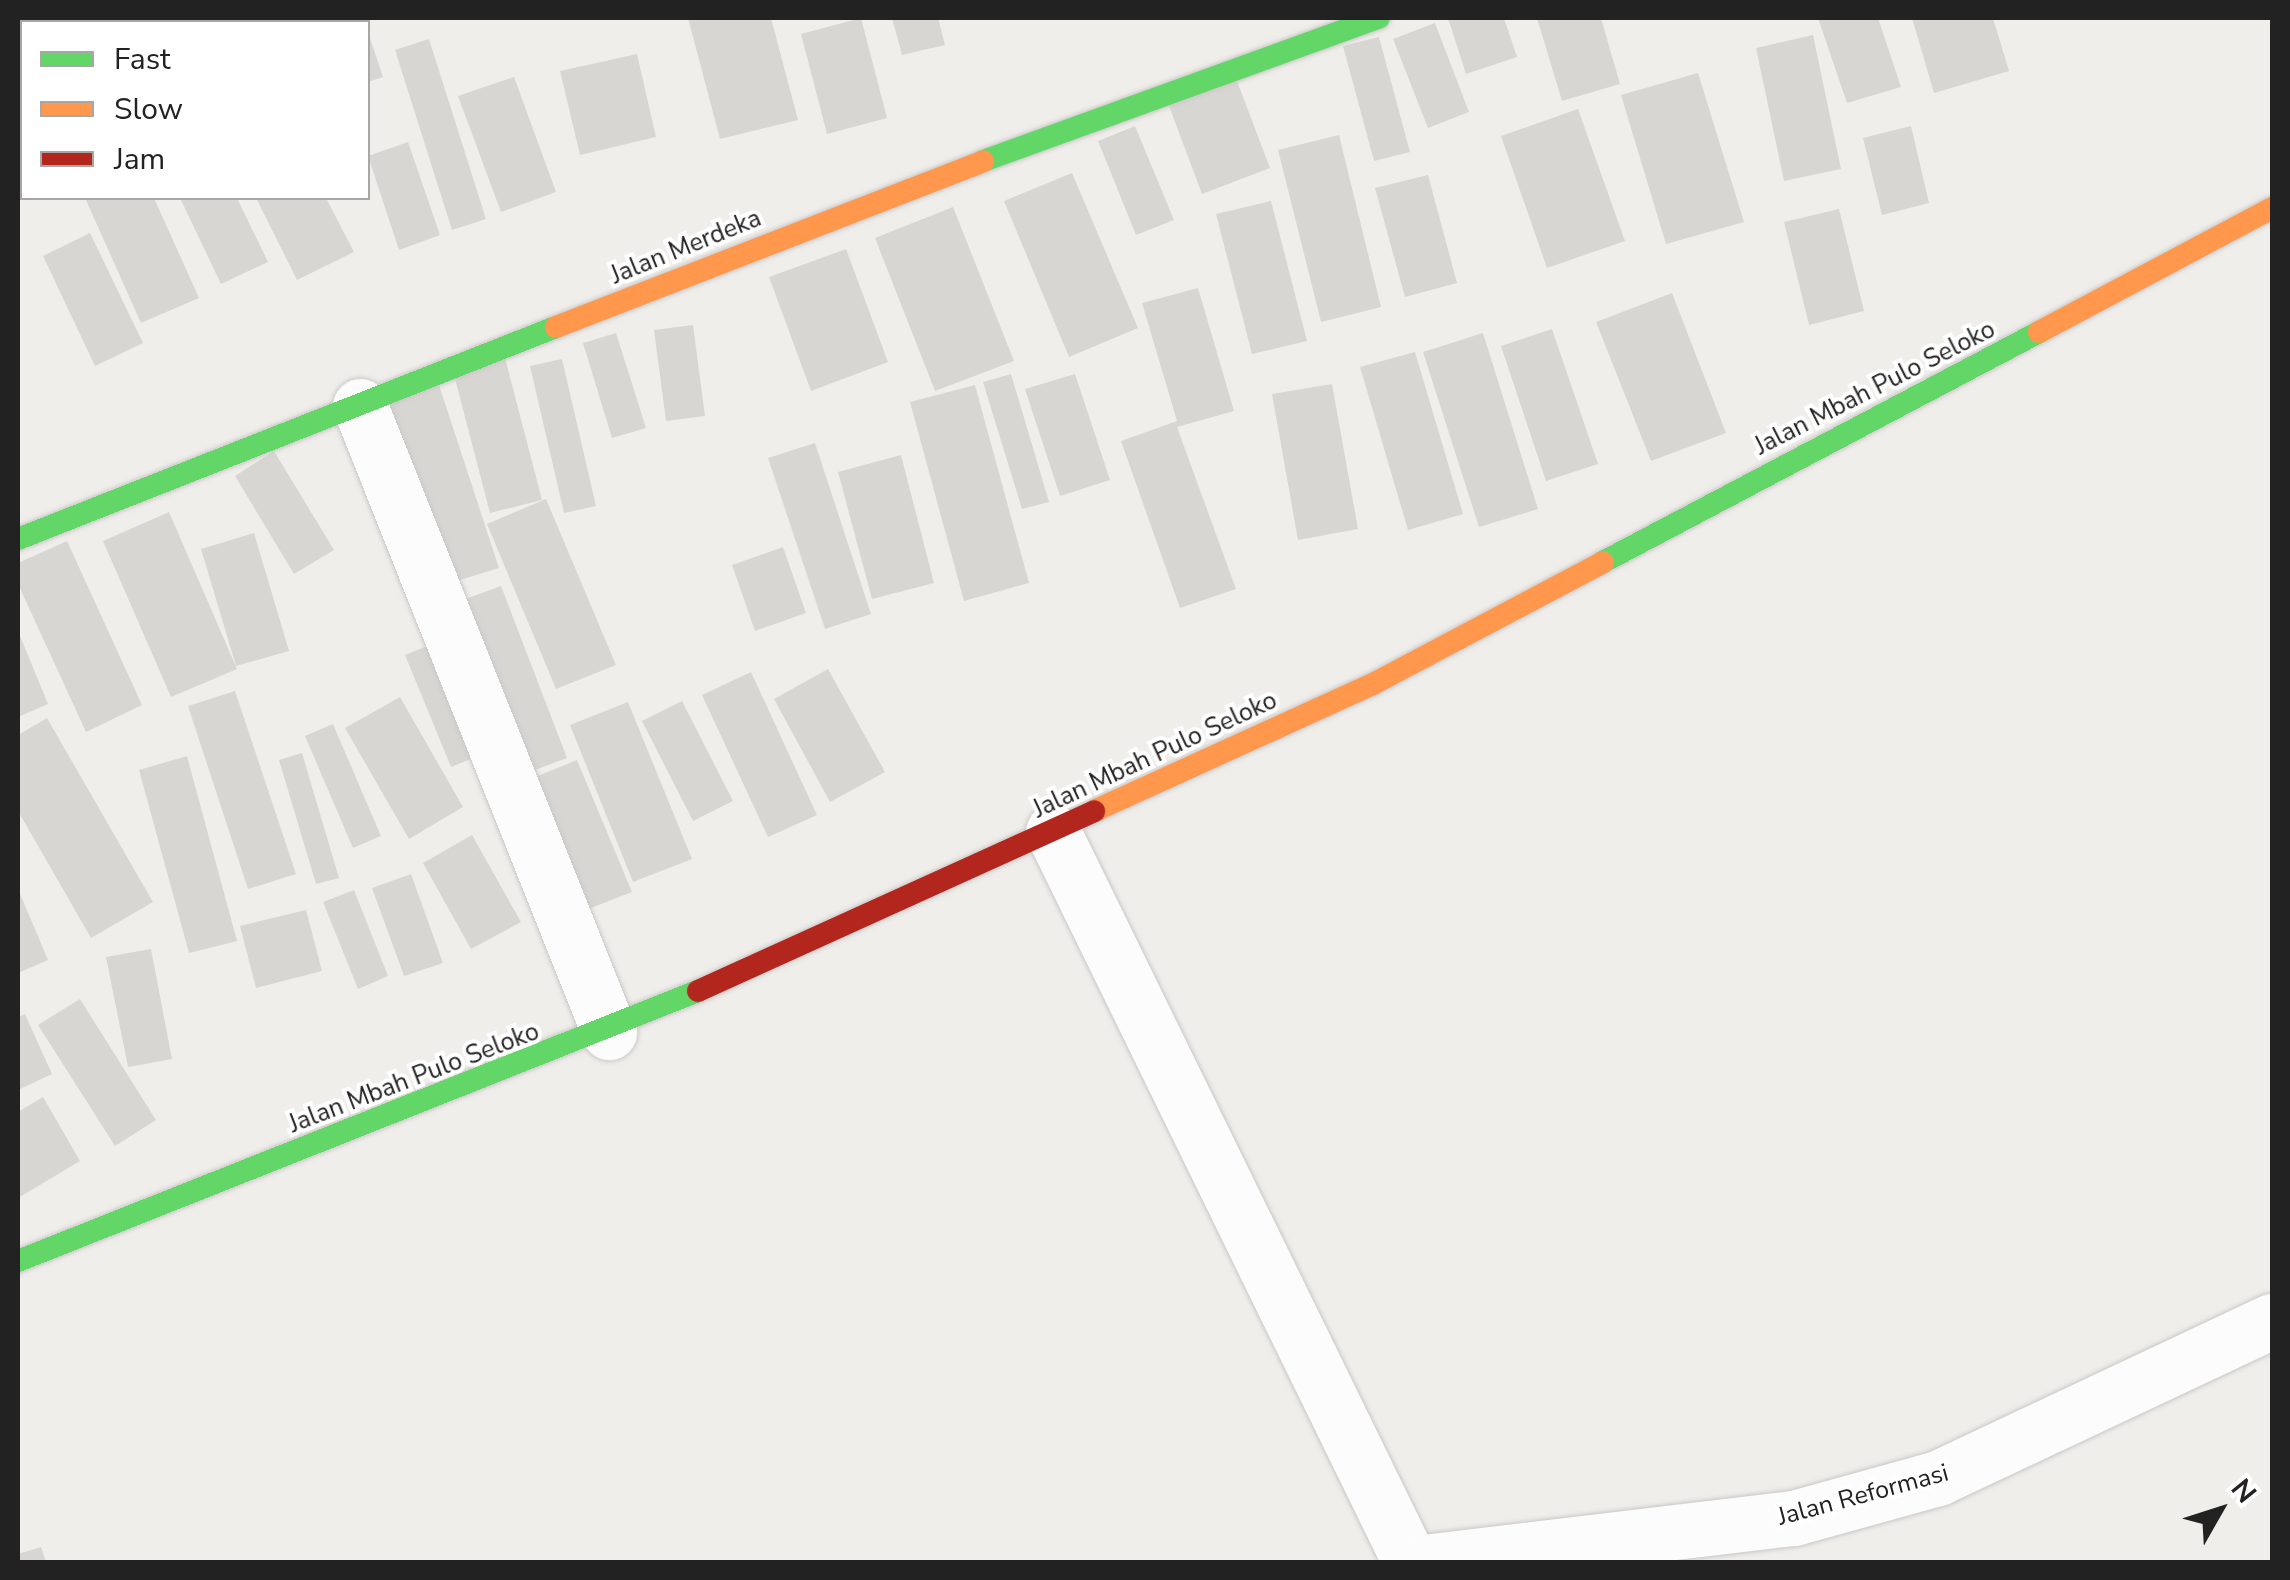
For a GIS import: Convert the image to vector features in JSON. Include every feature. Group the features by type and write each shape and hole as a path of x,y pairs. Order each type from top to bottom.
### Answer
{"street":[{"name":"Jalan Merdeka","path":"18,539 874,201 1380,18"},
{"name":"Jalan Mbah Pulo Seloko","path":"18,1261 608,1032 1374,684 2272,208"},
{"path":"360,406 608,1032"},
{"path":"1053,832 1410,1562"},
{"name":"Jalan Reformasi","path":"1423,1562 1794,1518 1938,1478 2272,1321"}],"building":[{"path":"295,18 364,20 296,20"},
{"path":"688,18 771,18 798,120 720,139"},
{"path":"861,18 887,118 827,134 801,34"},
{"path":"892,18 938,18 945,45 902,55"},
{"path":"1448,18 1504,18 1517,57 1466,74"},
{"path":"1537,18 1601,18 1620,84 1562,101"},
{"path":"1818,18 1878,18 1901,87 1847,103"},
{"path":"1912,18 1993,18 2009,71 1934,93"},
{"path":"1435,23 1469,112 1428,128 1393,39"},
{"path":"1813,35 1841,169 1784,181 1756,48"},
{"path":"1379,37 1410,152 1374,161 1343,46"},
{"path":"370,38 383,77 370,81"},
{"path":"429,39 486,219 452,230 395,50"},
{"path":"637,54 656,137 580,155 560,71"},
{"path":"1698,73 1744,222 1666,244 1621,95"},
{"path":"514,77 556,192 501,212 458,96"},
{"path":"1237,81 1270,168 1202,194 1169,106"},
{"path":"1578,109 1625,241 1547,268 1501,136"},
{"path":"1135,126 1174,220 1136,235 1098,141"},
{"path":"1911,126 1929,203 1882,215 1863,138"},
{"path":"1339,135 1381,307 1321,322 1278,150"},
{"path":"408,142 440,235 399,250 370,155"},
{"path":"1072,173 1138,328 1069,357 1004,201"},
{"path":"1428,175 1457,283 1405,297 1375,188"},
{"path":"86,200 155,200 199,298 141,323"},
{"path":"181,200 238,200 268,262 221,284"},
{"path":"257,200 327,200 354,252 297,280"},
{"path":"1271,201 1307,341 1252,354 1216,214"},
{"path":"953,207 1014,361 935,391 875,238"},
{"path":"1839,209 1864,311 1809,325 1784,222"},
{"path":"90,233 143,343 95,366 43,256"},
{"path":"846,249 888,362 811,391 769,277"},
{"path":"1198,288 1234,411 1177,427 1236,589 1180,608 1121,441 1177,421 1142,303"},
{"path":"1672,293 1726,433 1651,461 1596,322"},
{"path":"693,325 705,416 666,421 654,330"},
{"path":"1552,329 1598,464 1546,481 1501,346"},
{"path":"616,333 646,428 612,438 583,343"},
{"path":"1483,333 1538,509 1479,527 1423,352"},
{"path":"1415,352 1463,514 1408,530 1360,367"},
{"path":"505,358 542,500 490,513 453,371"},
{"path":"562,359 596,506 564,513 530,366"},
{"path":"1011,374 1049,502 1022,509 983,382"},
{"path":"1075,374 1110,480 1060,496 1025,389"},
{"path":"1332,384 1358,529 1298,540 1272,394"},
{"path":"439,385 499,568 437,587 377,406"},
{"path":"975,385 1029,583 964,601 910,402"},
{"path":"815,443 871,614 825,629 768,458"},
{"path":"274,451 334,550 294,574 235,476"},
{"path":"901,455 934,583 872,599 838,472"},
{"path":"546,499 616,665 556,689 487,524"},
{"path":"169,512 237,669 171,697 103,541"},
{"path":"254,533 289,651 236,666 201,549"},
{"path":"67,541 142,705 86,732 18,584 18,563"},
{"path":"783,547 806,613 755,631 732,565"},
{"path":"501,586 567,758 524,774 457,602"},
{"path":"18,631 48,704 18,717"},
{"path":"444,639 491,751 451,767 405,655"},
{"path":"828,669 885,772 830,802 774,699"},
{"path":"751,672 817,815 768,837 702,695"},
{"path":"235,691 296,874 248,889 188,706"},
{"path":"400,697 463,807 409,839 345,728"},
{"path":"682,701 733,801 693,821 642,721"},
{"path":"628,702 692,859 633,882 570,725"},
{"path":"47,718 153,902 91,938 18,811 18,735"},
{"path":"333,724 381,836 353,848 305,736"},
{"path":"302,753 339,878 316,884 279,760"},
{"path":"187,756 237,941 189,953 139,770"},
{"path":"577,760 632,892 573,915 518,784"},
{"path":"472,835 521,922 471,949 423,863"},
{"path":"411,874 443,963 404,976 372,888"},
{"path":"18,889 48,960 18,973"},
{"path":"354,890 388,976 358,989 323,902"},
{"path":"306,910 322,971 256,988 240,926"},
{"path":"151,949 172,1059 128,1067 106,957"},
{"path":"80,999 156,1120 115,1146 38,1025"},
{"path":"25,1014 52,1074 18,1090 18,1017"},
{"path":"43,1097 80,1161 18,1198 18,1112"},
{"path":"41,1547 46,1562 18,1562 18,1554"}],"traffic: fast":[{"path":"983,161 1379,18"},
{"path":"18,539 556,327"},
{"path":"1603,562 2039,332"},
{"path":"18,1261 698,991"}],"traffic: slow":[{"path":"556,327 983,161"},
{"path":"2039,332 2272,208"},
{"path":"1094,811 1373,684 1603,562"}],"traffic: jam":[{"path":"698,991 1094,811"}]}
